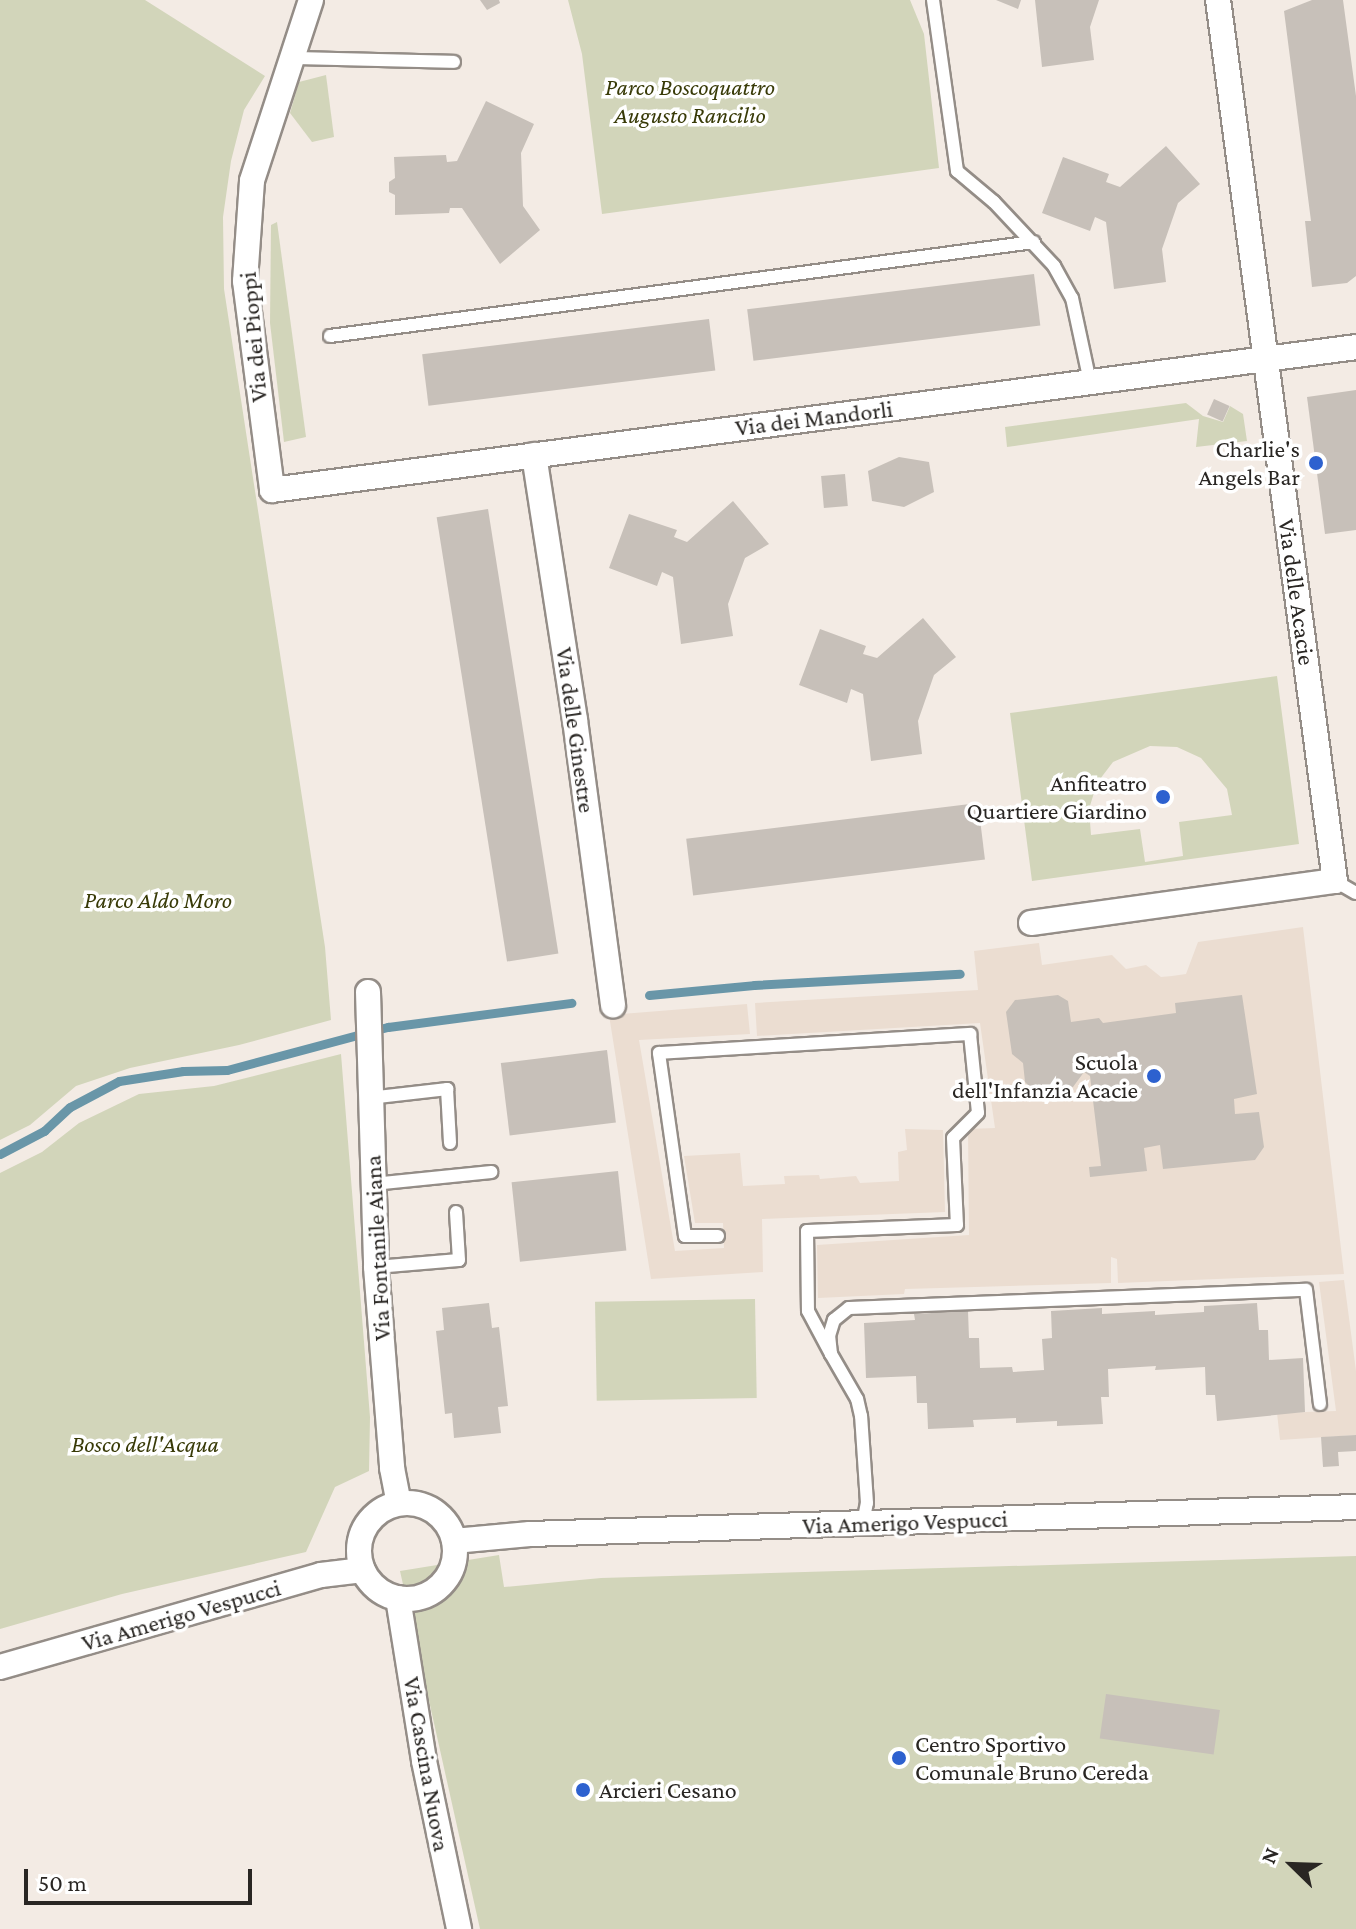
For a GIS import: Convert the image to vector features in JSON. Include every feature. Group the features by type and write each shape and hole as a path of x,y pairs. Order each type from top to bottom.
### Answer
{"street":[{"name":"Via dei Pioppi","path":"272,490 245,281 252,181 311,0"},
{"name":"Via delle Acacie","path":"1031,923 1345,887 1266,359 1218,0"},
{"name":"Via dei Mandorli","path":"272,490 1356,347"},
{"name":"Via delle Ginestre","path":"534,455 575,720 613,1005"},
{"name":"Via Fontanile Aiana","path":"368,992 376,1267 392,1468 399,1503"},
{"path":"399,1503 428,1507 440,1515 454,1541 450,1572 442,1585 429,1594 398,1598 371,1583 359,1556 364,1528 373,1516 399,1503"},
{"name":"Via Amerigo Vespucci","path":"454,1541 530,1534 1356,1507"},
{"name":"Via Amerigo Vespucci","path":"0,1667 321,1575 363,1570"},
{"name":"Via Cascina Nuova","path":"398,1598 424,1761 459,1929"}],"lane":[{"path":"933,0 957,171 986,194 1034,242 1072,298 1090,382"},
{"path":"292,58 454,62"},
{"path":"330,336 1034,242"},
{"path":"718,1236 685,1236 659,1053 970,1034 978,1113 953,1138 957,1225 807,1231 808,1311 857,1399 861,1416 867,1503 863,1523"},
{"path":"369,1098 447,1089 450,1143"},
{"path":"373,1184 491,1172"},
{"path":"376,1267 459,1260 456,1212"},
{"path":"831,1354 829,1336 834,1320 849,1308 1306,1290 1320,1404"}],"shaded area":[{"name":"Scuola dell'Infanzia Acacie","path":"1303,927 1344,1274 1118,1283 1117,1259 1111,1257 1111,1283 905,1289 904,1294 818,1298 817,1245 969,1235 968,1129 995,1128 980,1023 757,1036 755,1003 978,990 974,951 1039,943 1042,965 1112,955 1126,969 1146,965 1161,977 1172,976 1186,974 1198,942"},
{"path":"747,1004 750,1034 639,1040 675,1251 724,1248 723,1223 695,1223 684,1156 740,1153 743,1186 785,1184 784,1176 819,1175 820,1179 856,1176 860,1183 899,1181 898,1152 907,1150 905,1129 943,1130 945,1212 762,1219 763,1272 651,1279 609,1015"},
{"path":"1344,1280 1356,1371 1356,1435 1280,1440 1277,1413 1336,1411 1319,1282"}],"green space":[{"name":"Parco Aldo Moro","path":"0,0 145,0 265,76 244,110 231,161 223,217 224,289 325,947 331,1020 239,1045 130,1068 76,1086 30,1125 0,1140"},
{"name":"Parco Boscoquattro Augusto Rancilio","path":"568,0 910,0 924,34 939,168 602,214 582,54"},
{"path":"326,75 334,137 312,142 290,113 299,82"},
{"path":"277,222 306,437 284,442 270,323 271,225"},
{"path":"1186,403 1203,416 1223,422 1230,406 1243,414 1247,441 1196,447 1199,419 1007,447 1005,427"},
{"path":"1277,676 1299,844 1032,881 1010,713","holes":["1150,746 1177,747 1201,758 1227,789 1232,815 1179,822 1183,856 1145,862 1140,829 1091,835 1089,809 1097,783 1113,762"]},
{"name":"Bosco dell'Acqua","path":"341,1054 370,1417 369,1471 335,1487 306,1552 122,1594 0,1629 0,1173 42,1152 79,1123 139,1094 214,1086"},
{"path":"755,1299 757,1398 597,1401 595,1302"},
{"name":"Centro Sportivo Comunale Bruno Cereda","path":"499,1555 504,1587 601,1578 1356,1556 1356,1929 480,1929 400,1571"}],"building":[{"path":"480,0 499,0 500,3 487,10"},
{"path":"996,0 1021,0 1018,9"},
{"path":"1035,0 1099,0 1090,27 1094,60 1042,67"},
{"path":"1312,0 1343,0 1356,96 1356,276 1347,283 1312,287 1305,221 1311,221 1284,11"},
{"path":"486,101 534,124 521,153 523,206 540,230 500,264 462,208 450,208 449,213 395,215 395,195 389,192 389,182 395,178 394,157 446,155 447,162 457,161"},
{"path":"1166,146 1200,184 1178,203 1162,249 1166,282 1114,289 1106,222 1095,217 1090,231 1042,213 1063,157 1109,174 1106,182 1120,187"},
{"path":"1034,274 1040,326 753,361 747,309"},
{"path":"709,319 715,371 428,406 422,354"},
{"path":"1356,390 1356,530 1325,534 1307,397"},
{"path":"1214,399 1230,406 1223,421 1207,415"},
{"path":"899,457 929,462 934,492 904,507 872,501 868,471"},
{"path":"845,474 848,506 824,508 821,476"},
{"path":"733,501 769,544 745,558 728,604 733,636 681,644 673,577 662,572 657,586 609,568 629,514 677,530 674,537 687,542"},
{"path":"488,509 558,953 507,962 437,517"},
{"path":"923,618 956,657 934,675 918,721 922,754 871,761 863,694 851,689 847,703 799,685 820,629 866,646 863,654 877,658"},
{"path":"978,803 985,860 693,895 686,839"},
{"path":"1058,995 1068,1001 1071,1022 1099,1018 1103,1023 1176,1013 1175,1003 1242,995 1257,1094 1234,1099 1235,1114 1259,1112 1264,1147 1255,1160 1163,1169 1160,1145 1144,1148 1147,1171 1090,1177 1089,1167 1101,1166 1090,1076 1084,1072 1073,1087 1036,1093 1025,1082 1023,1063 1012,1054 1006,1012 1015,1000"},
{"path":"607,1050 616,1122 510,1135 501,1063"},
{"path":"618,1171 626,1251 520,1262 512,1182"},
{"path":"489,1303 492,1328 499,1327 508,1406 498,1407 501,1433 454,1438 452,1413 445,1414 436,1331 444,1330 442,1308"},
{"path":"1257,1303 1259,1330 1268,1330 1269,1360 1303,1358 1305,1412 1217,1421 1215,1395 1206,1395 1205,1367 1155,1370 1156,1366 1108,1369 1109,1397 1101,1397 1103,1424 1057,1426 1057,1421 1016,1423 1016,1418 973,1420 974,1427 928,1429 927,1403 917,1403 916,1376 866,1378 864,1323 915,1320 914,1314 968,1311 969,1338 979,1338 980,1368 1012,1367 1013,1372 1044,1370 1042,1339 1052,1338 1051,1311 1102,1308 1102,1314 1155,1311 1155,1315 1204,1312 1204,1306"},
{"path":"1356,1435 1356,1451 1338,1452 1339,1466 1323,1467 1321,1437"},
{"path":"1106,1694 1220,1710 1214,1755 1100,1739"}],"waterway":[{"path":"649,995 754,985 960,974"},
{"path":"0,1154 44,1131 70,1107 119,1081 183,1071 227,1070 388,1027 571,1003"}],"place":[{"name":"Charlie's Angels Bar","path":"1316,463"},
{"name":"Anfiteatro Quartiere Giardino","path":"1163,797"},
{"name":"Scuola dell'Infanzia Acacie","path":"1154,1076"},
{"name":"Centro Sportivo Comunale Bruno Cereda","path":"899,1758"},
{"name":"Arcieri Cesano","path":"583,1790"}]}
